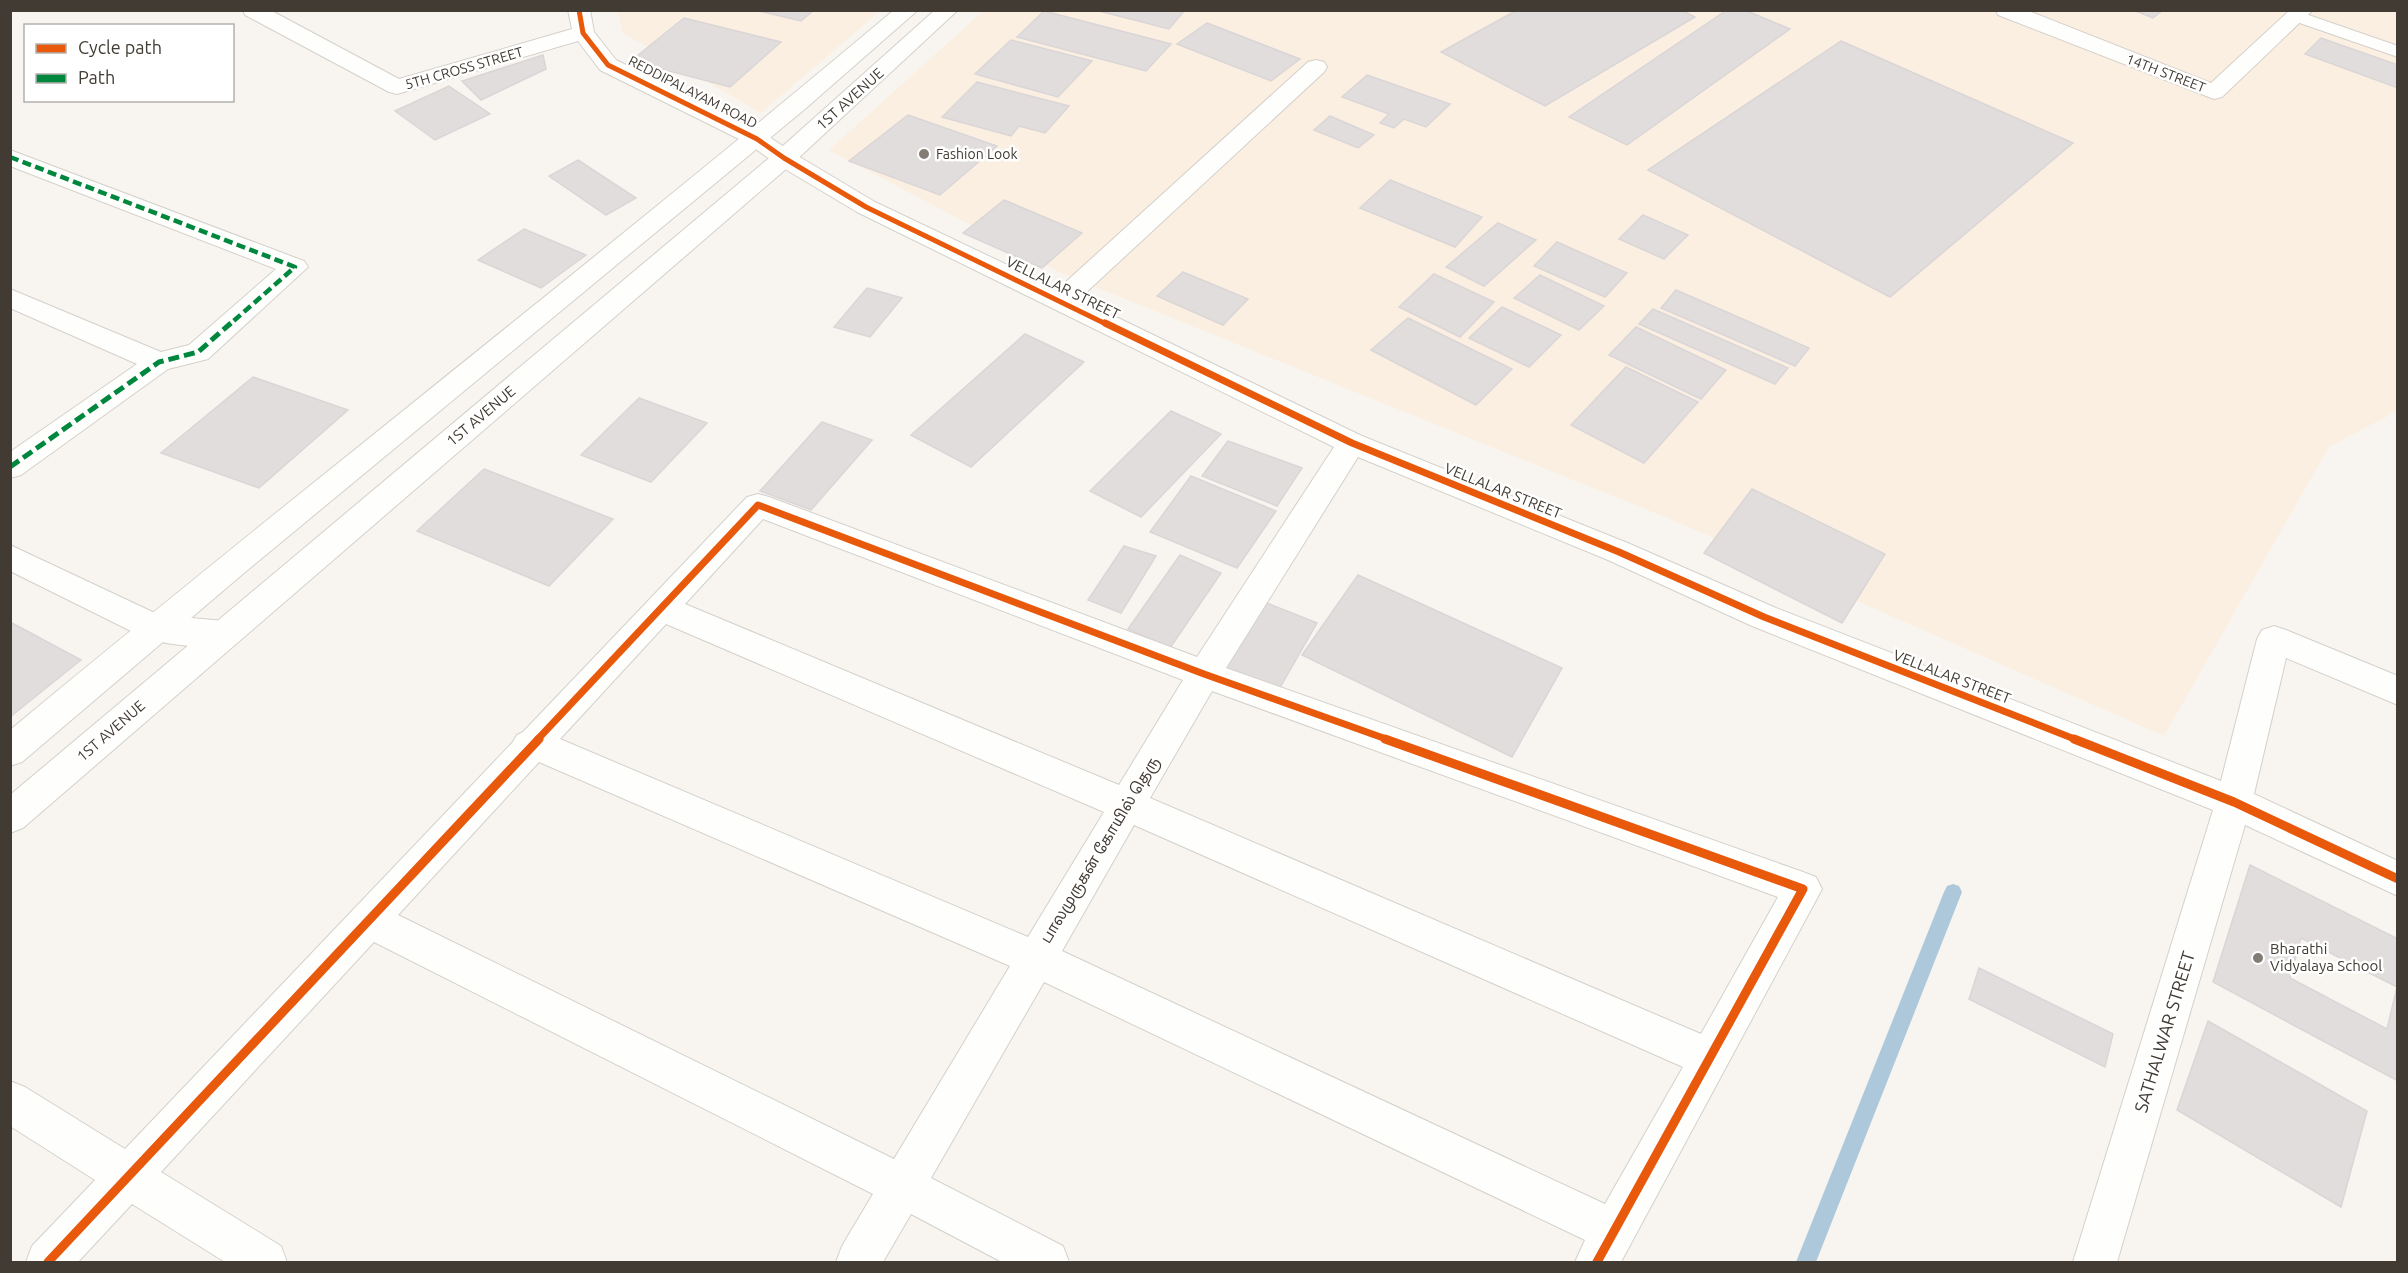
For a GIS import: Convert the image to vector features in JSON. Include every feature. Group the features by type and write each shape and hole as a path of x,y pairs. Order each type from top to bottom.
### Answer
{"street":[{"name":"5TH CROSS STREET","path":"253,10 397,87 583,33"},
{"name":"REDDIPALAYAM ROAD","path":"579,10 583,33 608,65 757,139 784,158"},
{"name":"1ST AVENUE","path":"10,751 155,628 757,139 908,10"},
{"name":"1ST AVENUE","path":"10,817 784,158 948,10"},
{"name":"14TH STREET","path":"2006,10 2214,92 2300,14"},
{"path":"1061,301 1316,67"},
{"path":"10,157 295,267 198,352 159,362 10,467"},
{"name":"VELLALAR STREET","path":"784,158 866,207 1352,443 1619,552 1764,617 2234,802 2397,879"},
{"path":"10,298 159,362"},
{"name":"பாலமுருகன் கோயில் தெரு","path":"858,1263 1204,674 1352,443"},
{"path":"48,1263 531,745 758,505 1204,674 1803,889 1605,1247 1037,958 531,745"},
{"path":"10,557 155,628 224,634"},
{"path":"661,608 1127,805 1710,1058"},
{"path":"2234,802 2274,639 2397,691"},
{"name":"SATHALWAR STREET","path":"2095,1263 2234,802"},
{"path":"369,920 903,1186 1047,1263"},
{"path":"10,1102 265,1263"}],"lane":[{"path":"2300,14 2397,52"}],"shaded area":[{"path":"618,11 880,11 761,113 623,33"},
{"path":"983,11 2397,11 2397,411 2329,447 2164,736 1677,522 1063,274 829,150"}],"building":[{"path":"755,10 814,10 801,21"},
{"path":"1095,10 1185,10 1169,29"},
{"path":"1517,10 1681,10 1695,17 1545,106 1441,52"},
{"path":"1727,10 1745,10 1790,29 1627,145 1569,117"},
{"path":"2133,10 2163,10 2153,18"},
{"path":"1044,11 1171,44 1146,71 1017,37"},
{"path":"684,18 781,42 730,87 631,61"},
{"path":"1207,23 1300,59 1271,81 1177,44"},
{"path":"2321,38 2398,65 2398,88 2305,54"},
{"path":"1011,40 1092,61 1058,97 975,74"},
{"path":"1841,41 2073,143 1890,297 1648,170"},
{"path":"543,55 546,69 481,100 462,81"},
{"path":"1367,75 1450,104 1426,127 1404,119 1394,128 1380,123 1389,114 1342,97"},
{"path":"977,82 1069,106 1045,133 1019,126 1011,136 942,117"},
{"path":"449,86 490,114 435,140 395,111"},
{"name":"Fashion Look","path":"908,115 997,146 940,195 849,161"},
{"path":"1330,116 1374,135 1358,148 1314,130"},
{"path":"578,160 636,198 606,215 549,176"},
{"path":"1390,180 1482,217 1455,247 1360,208"},
{"path":"1004,200 1082,233 1042,268 963,233"},
{"path":"1643,215 1688,235 1664,259 1619,239"},
{"path":"1498,223 1536,240 1484,286 1446,267"},
{"path":"524,229 586,255 541,288 478,260"},
{"path":"1557,242 1627,273 1605,297 1534,266"},
{"path":"1183,272 1248,299 1223,325 1157,296"},
{"path":"1434,274 1494,302 1460,337 1399,307"},
{"path":"1540,275 1604,306 1579,330 1514,298"},
{"path":"867,288 902,298 870,337 834,327"},
{"path":"1676,290 1809,348 1795,366 1661,308"},
{"path":"1502,307 1561,335 1529,367 1469,338"},
{"path":"1653,309 1788,368 1775,384 1639,324"},
{"path":"1408,318 1512,369 1476,405 1371,350"},
{"path":"1636,327 1726,370 1701,399 1609,355"},
{"path":"1025,334 1084,362 971,467 911,435"},
{"path":"1626,367 1698,402 1644,463 1571,425"},
{"path":"253,377 348,410 259,488 161,453"},
{"path":"639,398 707,423 651,482 581,455"},
{"path":"1171,411 1221,434 1141,517 1090,491"},
{"path":"822,422 872,440 811,510 760,491"},
{"path":"1228,441 1302,468 1277,506 1202,476"},
{"path":"484,469 613,519 549,586 417,531"},
{"path":"1191,476 1276,511 1237,568 1150,532"},
{"path":"1752,489 1885,554 1842,623 1704,553"},
{"path":"1124,546 1156,556 1121,613 1088,600"},
{"path":"1180,555 1221,573 1170,648 1128,629"},
{"path":"1358,575 1562,668 1512,757 1302,655"},
{"path":"1262,601 1317,623 1278,691 1222,668"},
{"path":"10,622 81,660 10,717"},
{"name":"Bharathi Vidyalaya School","path":"2250,865 2398,939 2398,1081 2213,982","holes":["2301,938 2397,987 2387,1029 2290,978"]},
{"path":"1979,968 2113,1034 2105,1067 1969,999"},
{"path":"2208,1021 2367,1111 2341,1207 2177,1110"}],"waterway":[{"path":"1806,1262 1953,892"}],"marked path":[{"path":"10,157 295,267 198,352 159,362 10,467"}],"cycle path":[{"path":"579,10 583,33 608,65 757,139 784,158 866,207 1352,443 1619,552 1764,617 2234,802 2398,879"},
{"path":"48,1262 758,505 1204,674 1803,889 1597,1262"}],"place":[{"name":"Fashion Look","path":"924,154"},
{"name":"Bharathi Vidyalaya School","path":"2258,958"}]}
